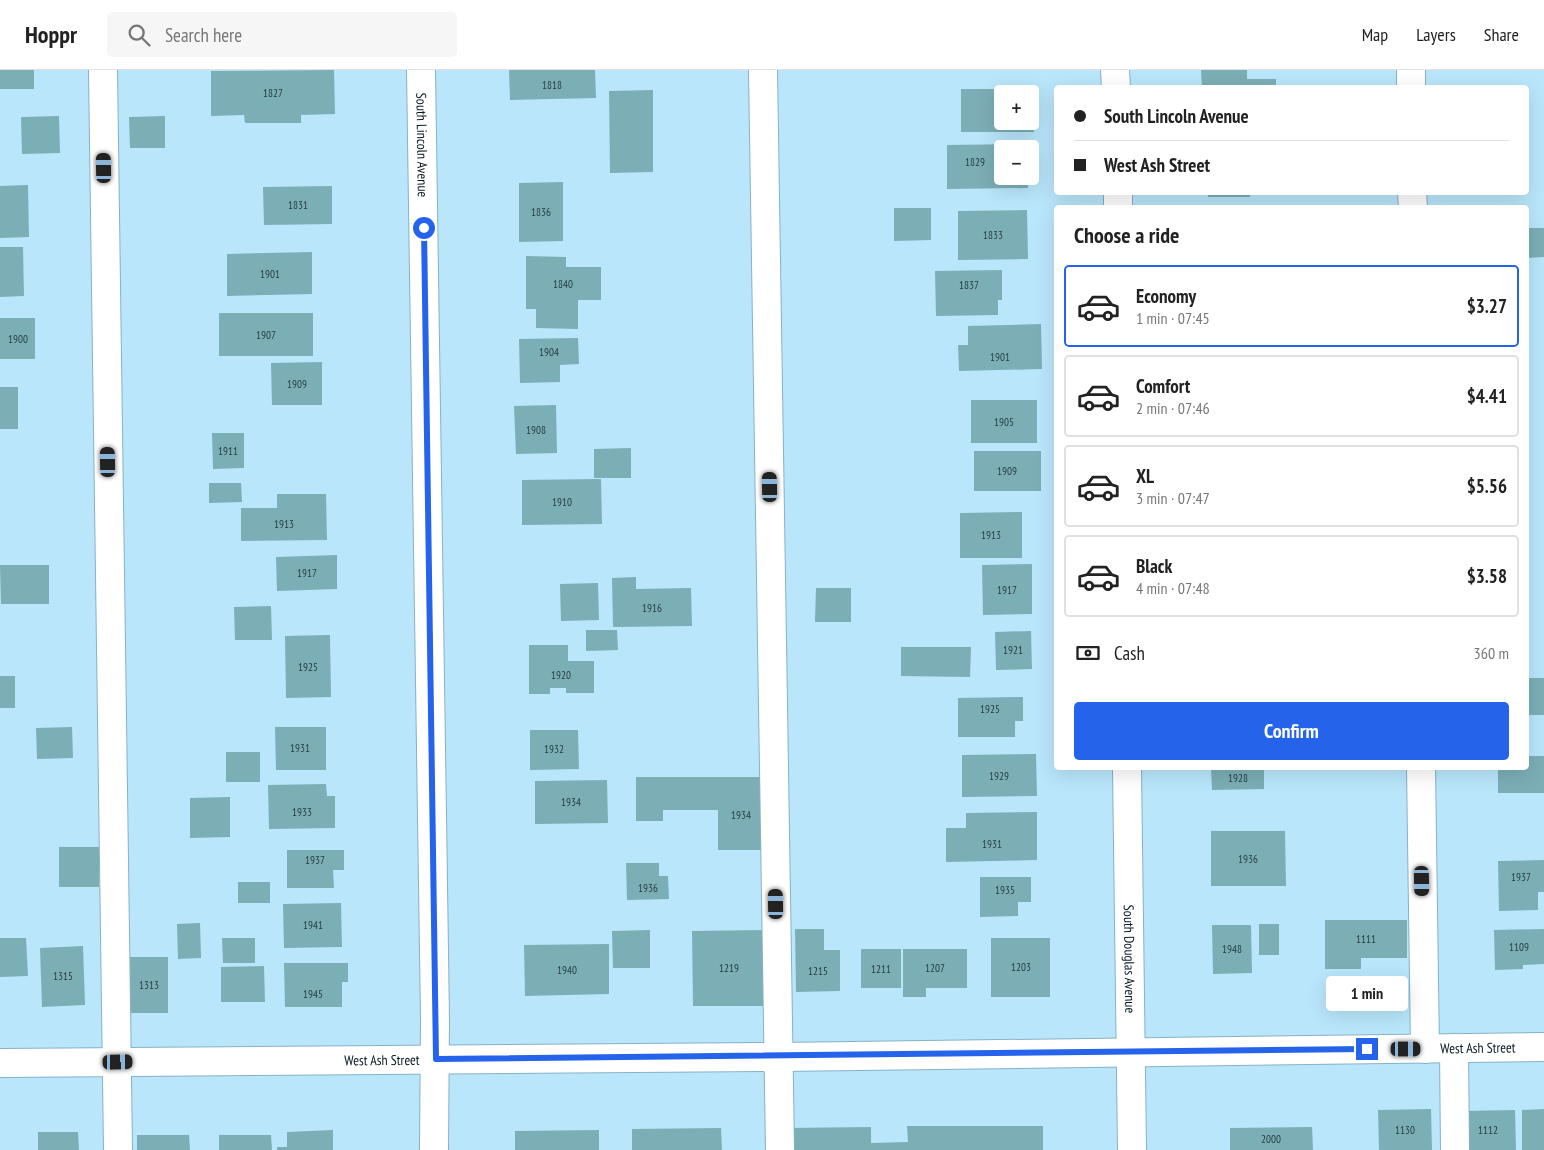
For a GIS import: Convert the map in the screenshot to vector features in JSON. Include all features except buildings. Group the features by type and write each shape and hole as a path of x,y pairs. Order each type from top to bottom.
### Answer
{"street":[{"path":"103,70 118,1150"},
{"name":"South Lincoln Avenue","path":"421,70 436,1059 433,1100 434,1150"},
{"path":"763,70 780,1150"},
{"path":"1115,70 1116,85"},
{"path":"1411,70 1411,85"},
{"name":"South Douglas Avenue","path":"1128,770 1132,1150"},
{"path":"1421,770 1425,1049"},
{"name":"West Ash Street","path":"0,1063 779,1057 1544,1047"},
{"path":"1454,1048 1455,1150"}],"route":[{"path":"424,228 436,1059 1367,1049"}]}
